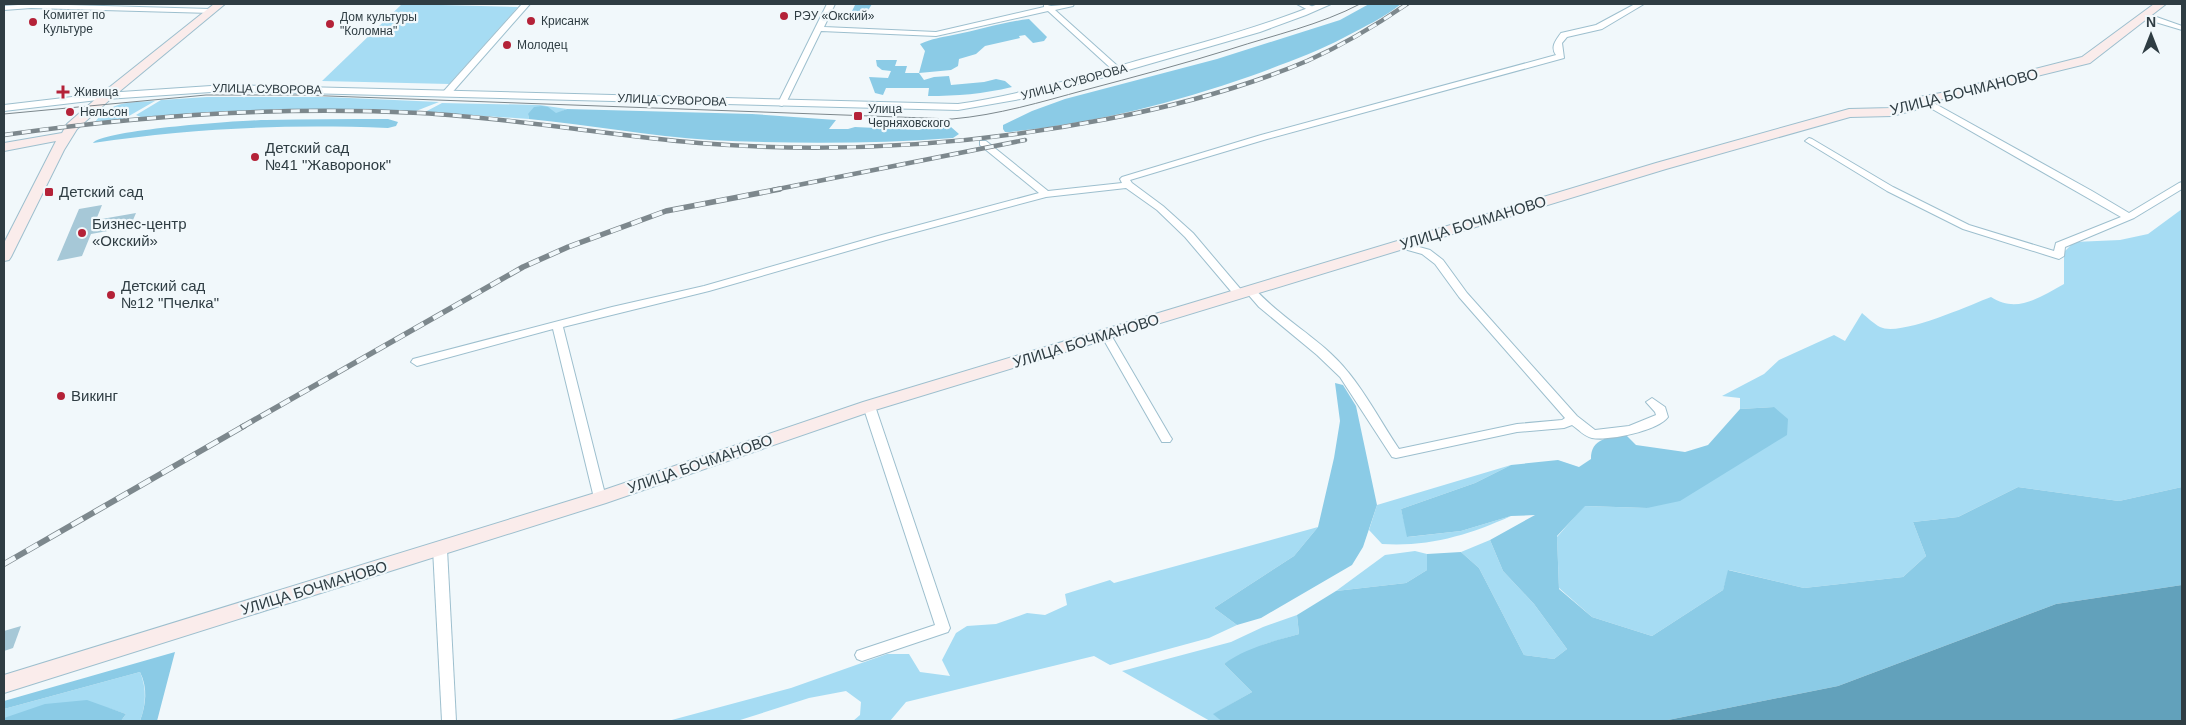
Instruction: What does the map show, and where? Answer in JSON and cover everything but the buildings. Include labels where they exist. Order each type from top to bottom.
[{"type":"main road","name":"УЛИЦА БОЧМАНОВО","points":[[4,684],[600,498],[869,406],[1661,166],[1848,113],[1892,112],[1911,107],[1923,100],[1946,96],[2086,60],[2161,4]]},
{"type":"main road","points":[[4,257],[65,136],[72,127],[106,96],[215,7]]},
{"type":"main road","points":[[4,147],[65,136]]},
{"type":"street","points":[[446,94],[526,4]]},
{"type":"street","points":[[782,103],[831,4]]},
{"type":"street","points":[[818,29],[936,34],[1048,6],[1070,4]]},
{"type":"street","points":[[1301,4],[1313,9]]},
{"type":"street","name":"УЛИЦА СУВОРОВА","points":[[4,108],[106,96],[226,88],[958,107],[997,102],[1118,70],[1252,32],[1326,4]]},
{"type":"street","points":[[1573,419],[1564,424],[1517,428],[1396,454],[1344,374],[1321,352],[1245,292],[1160,208],[1128,185],[1126,179],[1246,143],[1561,56],[1558,52],[1558,42],[1564,35],[1599,27],[1640,4]]},
{"type":"street","points":[[4,8],[31,6],[215,7]]},
{"type":"street","points":[[1048,6],[1118,70]]},
{"type":"street","points":[[2145,16],[2182,28]]},
{"type":"street","points":[[1923,100],[2089,193],[2128,217]]},
{"type":"street","points":[[1809,142],[1890,188],[1966,227],[2059,256],[2060,245],[2128,217],[2182,185]]},
{"type":"street","points":[[982,143],[1046,194]]},
{"type":"street","points":[[417,362],[558,324],[705,289],[882,238],[1046,194],[1128,185]]},
{"type":"street","points":[[1402,245],[1426,252],[1439,262],[1463,295],[1573,419],[1593,434],[1618,433],[1652,423],[1662,417],[1661,410],[1652,402]]},
{"type":"street","points":[[558,324],[600,498]]},
{"type":"street","points":[[1106,334],[1166,439]]},
{"type":"street","points":[[862,655],[943,628],[869,406]]},
{"type":"street","points":[[440,549],[449,721]]},
{"type":"shaded area","points":[[402,4],[518,7],[449,84],[322,81]]},
{"type":"shaded area","points":[[838,4],[872,4],[863,14],[849,17],[855,5]]},
{"type":"shaded area","points":[[1369,4],[1401,4],[1374,22],[1322,48],[1221,86],[1162,104],[1102,118],[1010,132],[1005,132],[1003,129],[1003,125],[1032,111],[1065,99],[1217,59],[1340,20]]},
{"type":"shaded area","points":[[1029,19],[1047,37],[1044,41],[1033,43],[1025,35],[1019,36],[1020,38],[985,46],[976,54],[959,59],[958,66],[951,70],[919,73],[925,51],[920,44],[933,39]]},
{"type":"shaded area","points":[[876,60],[897,60],[895,66],[907,66],[905,73],[919,73],[924,80],[949,76],[951,85],[996,79],[1005,81],[1012,87],[949,96],[928,96],[929,88],[886,88],[883,95],[875,93],[869,77],[888,78],[891,71],[882,70],[877,66]]},
{"type":"shaded area","points":[[207,97],[327,97],[439,102],[416,111],[256,111],[143,118],[136,115],[161,100]]},
{"type":"shaded area","points":[[155,101],[122,120],[95,122],[101,115],[115,106]]},
{"type":"shaded area","points":[[442,103],[540,105],[567,109],[556,114],[528,114],[529,119],[425,112]]},
{"type":"shaded area","points":[[534,107],[548,107],[556,113],[567,109],[752,114],[836,120],[829,129],[855,127],[919,130],[940,124],[951,127],[959,134],[953,138],[862,142],[802,143],[710,140],[529,119],[528,114]]},
{"type":"shaded area","points":[[388,119],[398,122],[396,126],[388,128],[240,128],[93,143],[102,138],[121,134],[204,124],[266,120]]},
{"type":"shaded area","points":[[2182,209],[2182,487],[2119,501],[2018,487],[1958,517],[1913,522],[1926,556],[1903,577],[1804,588],[1729,570],[1723,590],[1652,636],[1592,617],[1559,588],[1557,537],[1584,506],[1647,508],[1774,407],[1740,409],[1740,398],[1722,396],[1764,374],[1779,360],[1834,335],[1845,341],[1862,313],[1878,326],[1890,329],[1903,328],[1935,319],[1991,297],[2010,304],[2028,302],[2064,284],[2064,252],[2074,242],[2120,240],[2148,234]]},
{"type":"shaded area","points":[[1335,383],[1343,385],[1356,406],[1377,505],[1363,547],[1352,565],[1261,618],[1237,625],[1214,608],[1294,556],[1318,527],[1334,458],[1340,421]]},
{"type":"shaded area","points":[[1774,407],[1788,419],[1787,435],[1680,501],[1647,508],[1585,506],[1557,536],[1559,589],[1592,617],[1652,636],[1723,590],[1728,570],[1804,588],[1903,577],[1926,556],[1913,522],[1958,517],[2018,487],[2119,501],[2182,487],[2182,585],[2056,604],[1838,686],[1663,721],[1221,721],[1213,714],[1252,692],[1224,664],[1232,658],[1250,649],[1299,634],[1297,615],[1336,591],[1406,583],[1427,570],[1427,554],[1461,552],[1479,568],[1524,655],[1554,659],[1567,649],[1534,604],[1503,571],[1490,540],[1535,515],[1511,516],[1461,531],[1407,537],[1401,509],[1475,483],[1511,465],[1558,460],[1579,467],[1591,459],[1592,452],[1597,443],[1607,438],[1625,434],[1636,445],[1685,452],[1708,445],[1740,409]]},
{"type":"shaded area","points":[[1511,465],[1475,483],[1401,509],[1408,537],[1461,531],[1511,516],[1464,534],[1416,544],[1382,544],[1369,530],[1377,505]]},
{"type":"shaded area","points":[[1318,527],[1294,556],[1214,608],[1237,625],[1209,638],[1110,665],[1094,656],[906,702],[890,721],[853,721],[860,715],[861,702],[846,691],[809,698],[737,721],[668,721],[791,688],[887,654],[909,654],[920,672],[950,676],[942,660],[956,633],[967,626],[996,624],[1027,613],[1045,615],[1067,605],[1065,594],[1110,580],[1114,583]]},
{"type":"shaded area","points":[[1490,540],[1503,571],[1534,604],[1567,649],[1554,659],[1524,655],[1479,568],[1461,552]]},
{"type":"shaded area","points":[[1415,551],[1427,554],[1427,570],[1406,583],[1336,591],[1385,555]]},
{"type":"shaded area","points":[[2182,585],[2182,721],[1663,721],[1838,686],[2056,604]]},
{"type":"shaded area","points":[[1297,615],[1299,634],[1265,644],[1224,664],[1252,692],[1214,714],[1221,721],[1210,721],[1122,671],[1231,642],[1263,627]]},
{"type":"shaded area","points":[[175,652],[157,721],[140,721],[144,709],[145,696],[143,678],[140,672],[4,709],[4,701]]},
{"type":"shaded area","points":[[140,672],[145,697],[140,721],[121,721],[126,714],[108,708],[4,718],[4,709]]},
{"type":"shaded area","points":[[87,700],[126,714],[121,721],[4,721],[4,718],[45,704]]},
{"type":"tram line","points":[[4,114],[206,95],[301,95],[952,119],[1019,108],[1177,65],[1313,24],[1360,4]]},
{"type":"railway","points":[[4,135],[160,117],[264,112],[368,111],[455,115],[664,140],[750,146],[853,147],[955,141],[1057,128],[1107,119],[1183,102],[1234,88],[1283,71],[1320,55],[1358,35],[1407,4]]},
{"type":"railway","points":[[773,190],[1025,140]]},
{"type":"railway","points":[[242,427],[523,267],[568,247],[666,211],[780,189]]},
{"type":"railway","points":[[4,564],[244,426]]},
{"type":"place","name":"РЭУ «Окский»","points":[[784,16]]},
{"type":"place","name":"Крисанж","points":[[531,21]]},
{"type":"place","name":"Комитет по Культуре","points":[[33,22]]},
{"type":"place","name":"Дом культуры \"Коломна\"","points":[[330,24]]},
{"type":"place","name":"Молодец","points":[[507,45]]},
{"type":"place","name":"Живица","points":[[63,92]]},
{"type":"place","name":"Нельсон","points":[[70,112]]},
{"type":"place","name":"Улица Черняховского","points":[[858,116]]},
{"type":"place","name":"Детский сад №41 \"Жаворонок\"","points":[[255,157]]},
{"type":"place","name":"Детский сад","points":[[49,192]]},
{"type":"place","name":"Бизнес-центр «Окский»","points":[[82,233]]},
{"type":"place","name":"Детский сад №12 \"Пчелка\"","points":[[111,295]]},
{"type":"place","name":"Викинг","points":[[61,396]]}]
